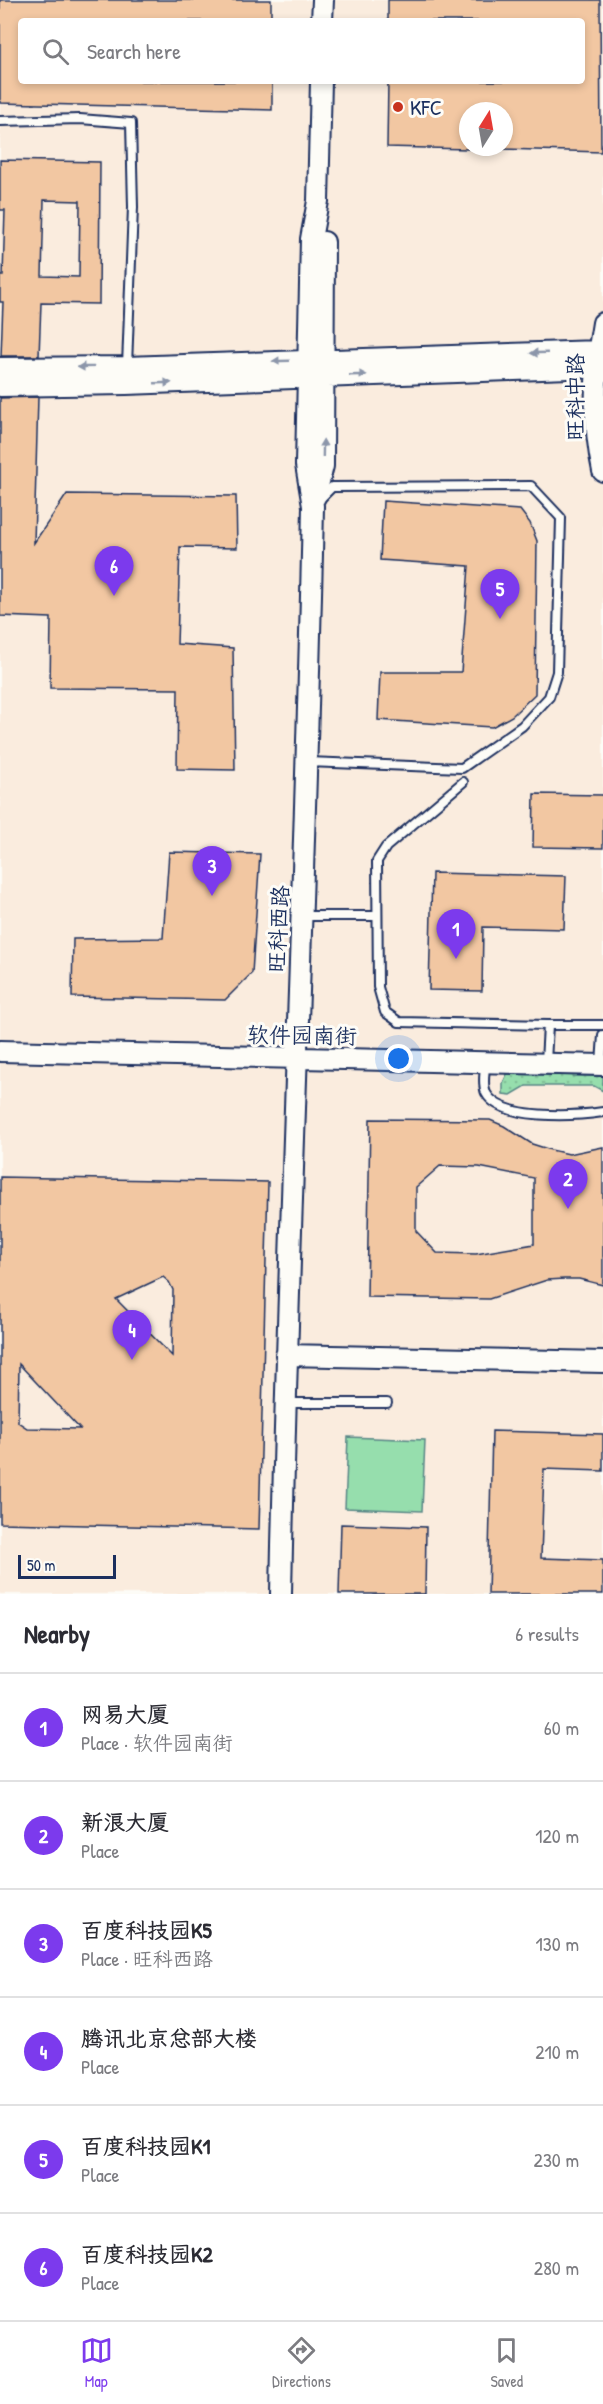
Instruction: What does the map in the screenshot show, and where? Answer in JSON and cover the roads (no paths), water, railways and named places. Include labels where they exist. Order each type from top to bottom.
[{"type":"street","points":[[322,18],[323,0]]},
{"type":"street","name":"旺科西路","points":[[281,1594],[295,1059],[308,762],[313,506],[323,466],[316,368],[324,235],[318,201],[321,84]]},
{"type":"street","name":"旺科中路","points":[[603,323],[597,359],[595,412],[603,471]]},
{"type":"street","points":[[0,368],[316,368],[597,359]]},
{"type":"street","points":[[0,386],[126,384],[316,368]]},
{"type":"street","name":"软件园南街","points":[[0,1052],[602,1065]]},
{"type":"street","points":[[286,1355],[603,1362]]},
{"type":"lane","points":[[0,121],[80,119],[131,123],[133,207],[126,367]]},
{"type":"lane","points":[[308,762],[462,768],[522,726],[549,697],[557,672],[561,518],[531,486],[332,487],[313,506]]},
{"type":"lane","points":[[463,782],[386,847],[377,861],[378,987],[385,1012],[399,1022],[603,1025]]},
{"type":"lane","points":[[303,916],[320,918],[378,916]]},
{"type":"lane","points":[[546,1064],[548,1025]]},
{"type":"lane","points":[[602,1065],[603,1035]]},
{"type":"lane","points":[[485,1063],[485,1090],[494,1104],[521,1112],[546,1115],[603,1112]]},
{"type":"lane","points":[[285,1402],[387,1403]]},
{"type":"place","name":"KFC","points":[[398,107]]},
{"type":"place","name":"百度科技园K2","points":[[114,596]]},
{"type":"place","name":"百度科技园K1","points":[[500,619]]},
{"type":"place","name":"百度科技园K5","points":[[212,896]]},
{"type":"place","name":"网易大厦","points":[[456,959]]},
{"type":"place","name":"新浪大厦","points":[[568,1209]]},
{"type":"place","name":"腾讯北京总部大楼","points":[[132,1360]]}]
